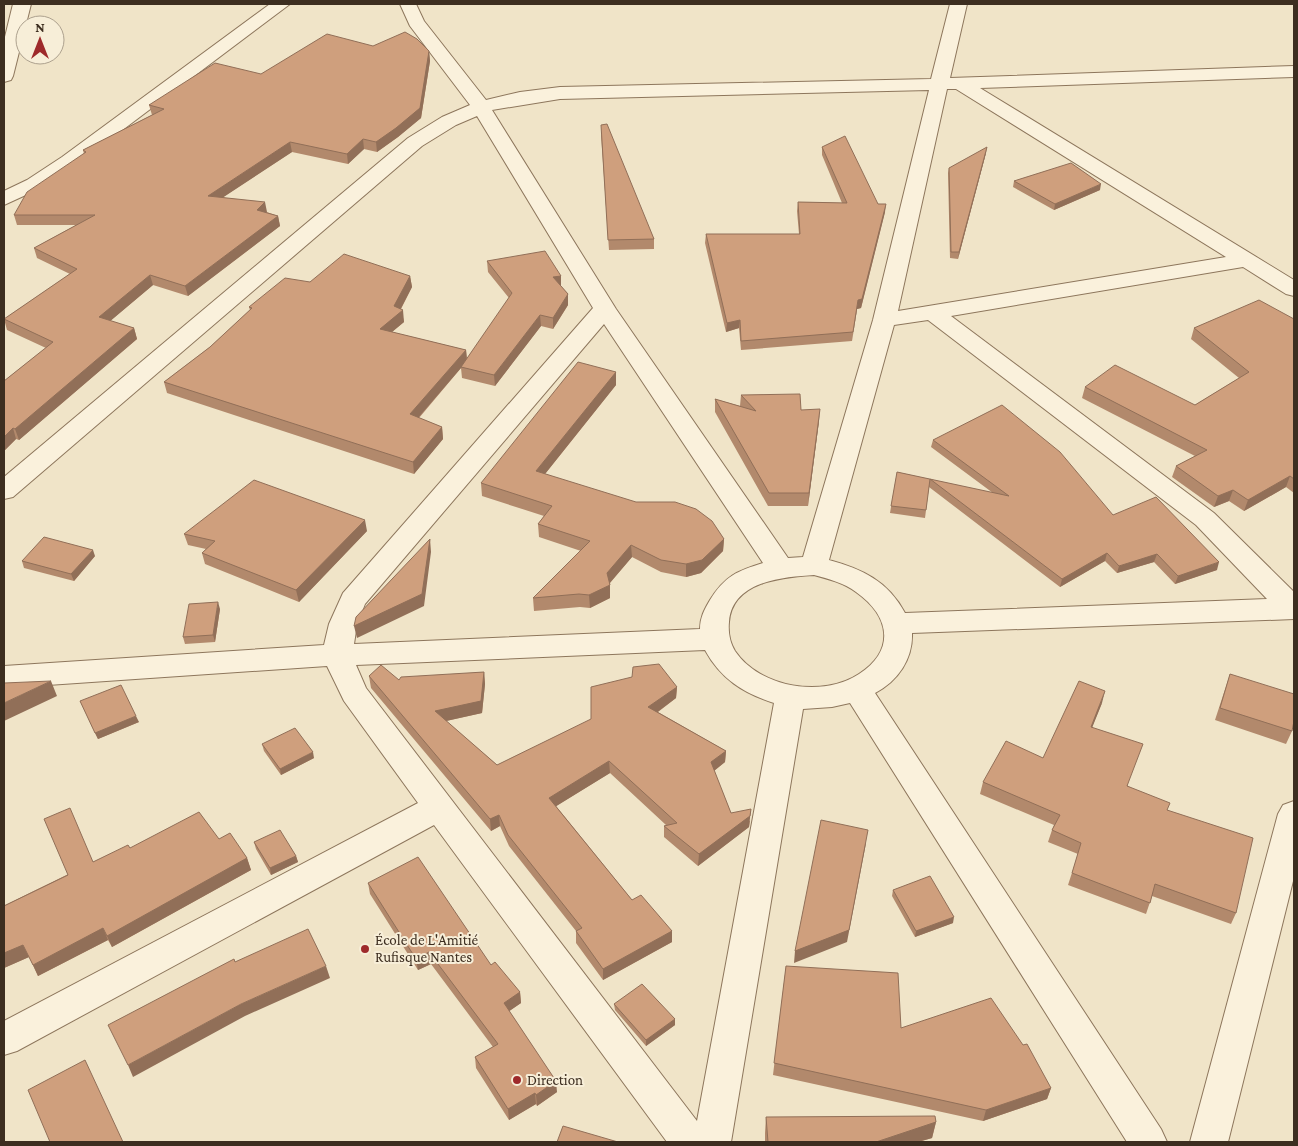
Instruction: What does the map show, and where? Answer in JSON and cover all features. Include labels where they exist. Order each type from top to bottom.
[{"type":"street","points":[[4,76],[10,33],[22,4]]},
{"type":"street","points":[[4,199],[34,184],[69,162],[281,4]]},
{"type":"street","points":[[408,4],[416,22],[481,107],[605,309],[780,567]]},
{"type":"street","points":[[814,566],[949,83],[958,4]]},
{"type":"street","points":[[4,491],[415,142],[434,128],[458,115],[481,107],[522,97],[560,93],[949,83],[1294,70]]},
{"type":"street","points":[[949,83],[1294,289]]},
{"type":"street","points":[[884,320],[1245,260]]},
{"type":"street","points":[[605,309],[353,600],[343,624],[337,655],[354,693],[690,1142]]},
{"type":"street","points":[[932,312],[1205,519],[1294,608]]},
{"type":"street","points":[[814,566],[854,578],[879,594],[898,623],[900,642],[897,653],[882,674],[857,690],[835,696],[813,698],[790,696],[754,684],[738,673],[722,654],[715,639],[715,618],[728,593],[740,583],[780,567],[814,566]]},
{"type":"street","points":[[898,623],[1294,608]]},
{"type":"street","points":[[4,677],[337,655],[715,639]]},
{"type":"street","points":[[857,690],[1148,1142]]},
{"type":"street","points":[[712,1142],[790,696]]},
{"type":"street","points":[[4,1039],[439,807]]},
{"type":"street","points":[[1209,1142],[1294,814]]},
{"type":"building","points":[[405,32],[417,39],[429,51],[420,108],[376,142],[363,139],[347,154],[290,142],[208,196],[265,202],[257,210],[278,216],[185,286],[150,275],[99,317],[134,328],[4,437],[4,381],[53,342],[4,319],[77,269],[34,248],[95,215],[14,215],[27,192],[86,152],[83,150],[164,109],[149,105],[215,63],[261,74],[327,34],[373,46]]},
{"type":"building","points":[[607,124],[654,239],[608,240],[601,125]]},
{"type":"building","points":[[845,136],[878,204],[886,204],[862,299],[858,300],[853,332],[741,341],[740,320],[727,323],[706,234],[800,234],[798,202],[847,203],[822,147]]},
{"type":"building","points":[[987,147],[959,252],[951,252],[949,168]]},
{"type":"building","points":[[1071,163],[1101,184],[1055,204],[1014,181]]},
{"type":"building","points":[[545,251],[561,276],[553,277],[568,294],[553,318],[540,315],[494,375],[461,367],[512,293],[487,261]]},
{"type":"building","points":[[344,254],[410,276],[394,306],[403,310],[380,329],[466,350],[410,414],[442,427],[413,462],[164,382],[210,347],[252,308],[249,307],[285,278],[310,282]]},
{"type":"building","points":[[1259,300],[1294,319],[1294,479],[1290,476],[1248,500],[1233,490],[1218,496],[1176,466],[1207,450],[1085,387],[1115,365],[1195,405],[1249,372],[1194,328]]},
{"type":"building","points":[[578,362],[616,372],[536,471],[636,502],[675,502],[696,509],[712,521],[724,539],[702,560],[686,564],[661,560],[631,545],[607,573],[610,585],[589,595],[579,594],[533,598],[590,541],[538,524],[552,506],[481,483]]},
{"type":"building","points":[[800,394],[801,410],[820,409],[809,493],[769,493],[715,399],[756,411],[741,395]]},
{"type":"building","points":[[1002,405],[1060,452],[1113,515],[1156,497],[1219,562],[1178,576],[1157,554],[1119,566],[1107,553],[1062,579],[930,479],[1009,496],[933,440]]},
{"type":"building","points":[[897,472],[930,479],[926,510],[891,506]]},
{"type":"building","points":[[254,480],[365,520],[296,590],[202,553],[215,541],[184,534]]},
{"type":"building","points":[[44,537],[93,550],[71,574],[22,561]]},
{"type":"building","points":[[430,539],[422,594],[354,626],[356,617]]},
{"type":"building","points":[[218,602],[213,635],[183,637],[189,604]]},
{"type":"building","points":[[659,664],[677,687],[648,707],[726,751],[711,762],[731,813],[751,809],[750,816],[699,854],[664,826],[677,823],[609,761],[549,798],[632,900],[641,895],[672,931],[603,969],[576,931],[582,928],[508,835],[499,815],[490,819],[369,676],[381,665],[399,680],[401,677],[484,672],[481,701],[435,711],[497,765],[591,719],[591,687],[632,677],[633,667]]},
{"type":"building","points":[[1230,674],[1294,694],[1292,731],[1220,708]]},
{"type":"building","points":[[51,681],[4,703],[4,683]]},
{"type":"building","points":[[1079,681],[1105,691],[1091,727],[1143,744],[1127,786],[1170,803],[1167,810],[1253,838],[1236,913],[1155,884],[1150,903],[1072,873],[1081,843],[1052,830],[1060,815],[983,782],[1006,741],[1043,758]]},
{"type":"building","points":[[121,685],[136,716],[95,733],[80,701]]},
{"type":"building","points":[[295,728],[313,752],[280,769],[262,744]]},
{"type":"building","points":[[70,808],[93,862],[128,845],[130,848],[199,812],[219,839],[230,833],[247,858],[107,936],[103,928],[33,965],[23,945],[4,953],[4,906],[68,875],[44,819]]},
{"type":"building","points":[[821,820],[868,830],[849,930],[795,951]]},
{"type":"building","points":[[280,830],[296,856],[270,868],[254,842]]},
{"type":"building","points":[[418,857],[491,965],[495,962],[520,992],[504,1003],[556,1081],[536,1095],[535,1093],[508,1109],[475,1057],[498,1044],[429,952],[416,959],[368,883]]},
{"type":"building","points":[[930,876],[954,917],[916,931],[893,890]]},
{"type":"building","points":[[308,929],[326,966],[241,1004],[128,1065],[108,1025],[234,959],[235,962]]},
{"type":"building","points":[[786,966],[898,973],[901,1028],[991,998],[1023,1045],[1027,1044],[1051,1088],[986,1110],[774,1063]]},
{"type":"building","points":[[642,984],[675,1019],[646,1040],[614,1004]]},
{"type":"building","points":[[85,1060],[123,1142],[50,1142],[28,1090]]},
{"type":"building","points":[[935,1116],[936,1122],[876,1142],[768,1142],[766,1117]]},
{"type":"building","points":[[563,1126],[618,1142],[557,1142]]},
{"type":"place","name":"École de L'Amitié Rufisque Nantes","points":[[365,949]]},
{"type":"place","name":"Direction","points":[[517,1080]]}]
